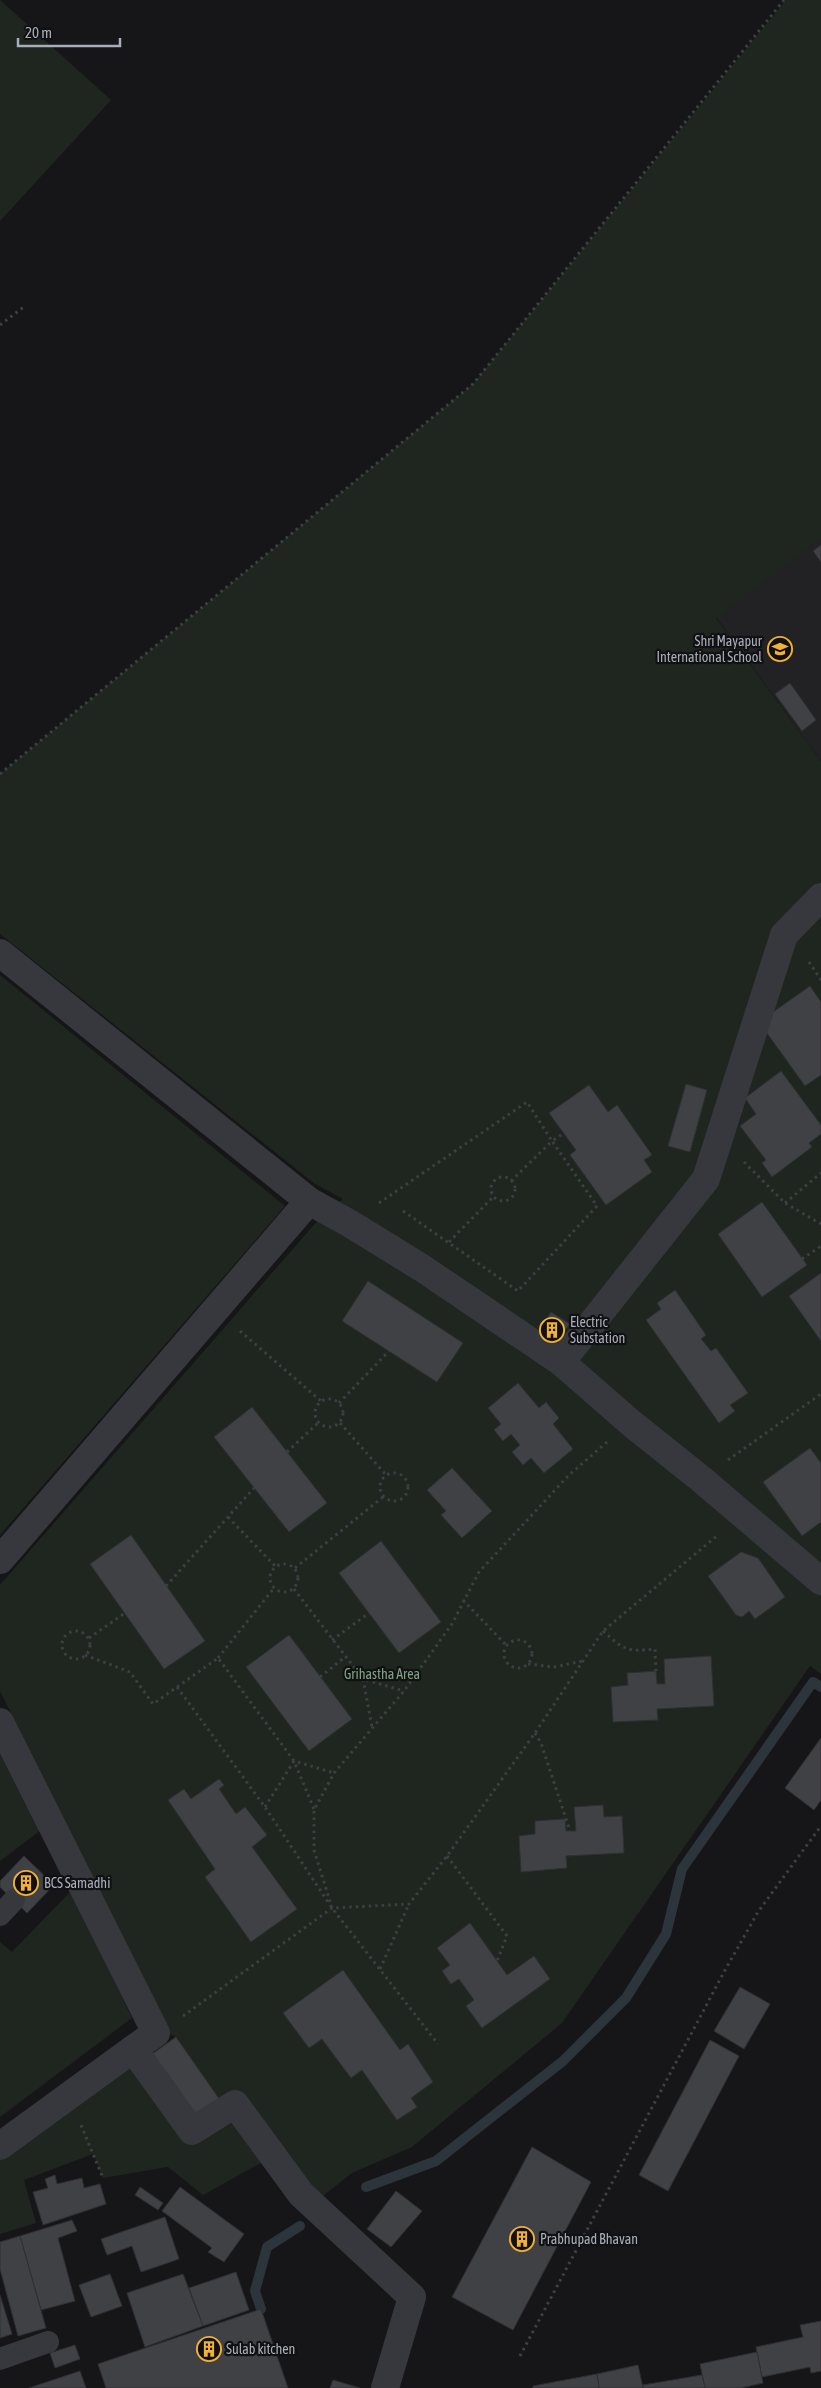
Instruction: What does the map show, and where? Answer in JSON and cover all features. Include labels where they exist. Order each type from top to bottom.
[{"type":"street","points":[[561,1362],[706,1179],[718,1136],[784,934],[821,897]]},
{"type":"street","points":[[0,953],[309,1201],[422,1268],[561,1362],[631,1423],[701,1479],[741,1515],[821,1581]]},
{"type":"street","points":[[0,1560],[309,1201]]},
{"type":"street","points":[[0,1722],[156,2033],[0,2146]]},
{"type":"street","points":[[134,2049],[192,2131],[235,2104],[301,2194],[412,2297],[385,2388]]},
{"type":"street","points":[[0,2359],[48,2342]]},
{"type":"path","points":[[0,774],[473,384],[784,0]]},
{"type":"path","points":[[0,325],[25,306]]},
{"type":"path","points":[[349,1223],[527,1102],[597,1206],[518,1291],[403,1211]]},
{"type":"path","points":[[511,1181],[552,1141],[564,1133]]},
{"type":"path","points":[[718,1136],[785,1203],[821,1224]]},
{"type":"path","points":[[785,1203],[821,1173]]},
{"type":"path","points":[[504,1177],[511,1181],[514,1191],[511,1197],[501,1200],[494,1196],[492,1185],[496,1179],[504,1177]]},
{"type":"path","points":[[448,1242],[494,1196]]},
{"type":"path","points":[[802,1259],[821,1246]]},
{"type":"path","points":[[240,1330],[321,1401]]},
{"type":"path","points":[[340,1403],[389,1351]]},
{"type":"path","points":[[701,1479],[821,1394]]},
{"type":"path","points":[[328,1398],[340,1403],[344,1415],[340,1423],[332,1427],[319,1422],[315,1414],[321,1401],[328,1398]]},
{"type":"path","points":[[287,1452],[319,1422]]},
{"type":"path","points":[[340,1423],[386,1475]]},
{"type":"path","points":[[314,1810],[334,1773],[404,1691],[452,1624],[478,1572],[569,1475],[631,1423]]},
{"type":"path","points":[[400,1474],[406,1480],[408,1489],[401,1500],[392,1501],[384,1497],[379,1488],[382,1479],[386,1475],[400,1474]]},
{"type":"path","points":[[166,1586],[254,1488]]},
{"type":"path","points":[[294,1568],[384,1497]]},
{"type":"path","points":[[380,1969],[409,1904],[447,1856],[535,1733],[603,1632],[741,1515]]},
{"type":"path","points":[[228,1517],[276,1566]]},
{"type":"path","points":[[287,1564],[294,1568],[298,1580],[294,1588],[282,1593],[274,1588],[270,1582],[270,1574],[276,1566],[287,1564]]},
{"type":"path","points":[[85,1655],[130,1672],[153,1704],[218,1658],[274,1588]]},
{"type":"path","points":[[294,1588],[363,1679],[372,1727]]},
{"type":"path","points":[[463,1600],[506,1646]]},
{"type":"path","points":[[89,1638],[125,1613]]},
{"type":"path","points":[[332,1640],[369,1613]]},
{"type":"path","points":[[75,1630],[82,1632],[89,1638],[90,1647],[85,1655],[78,1659],[69,1657],[63,1650],[62,1641],[68,1633],[75,1630]]},
{"type":"path","points":[[603,1632],[622,1648],[635,1651],[654,1649],[656,1671]]},
{"type":"path","points":[[528,1664],[532,1652],[528,1644],[517,1640],[506,1646],[504,1650],[505,1660],[511,1667],[520,1668],[528,1664],[554,1667],[584,1660]]},
{"type":"path","points":[[320,1677],[345,1657]]},
{"type":"path","points":[[218,1658],[294,1761],[314,1810],[314,1850],[332,1908]]},
{"type":"path","points":[[363,1679],[404,1691]]},
{"type":"path","points":[[177,1687],[265,1807],[332,1908],[438,2044]]},
{"type":"path","points":[[535,1733],[542,1743],[570,1832]]},
{"type":"path","points":[[294,1761],[334,1773]]},
{"type":"path","points":[[265,1807],[294,1761]]},
{"type":"path","points":[[520,2356],[724,1972],[758,1912],[821,1826]]},
{"type":"path","points":[[447,1856],[507,1936],[497,1961]]},
{"type":"path","points":[[156,2033],[332,1908],[409,1904]]},
{"type":"path","points":[[69,2095],[102,2178]]},
{"type":"shaded area","name":"Shri Mayapur International School","points":[[821,537],[821,761],[716,617]]},
{"type":"green space","points":[[0,0],[111,100],[0,221]]},
{"type":"green space","name":"Grihastha Area","points":[[786,0],[821,0],[821,538],[716,618],[821,761],[821,1674],[810,1666],[562,2023],[412,2147],[352,2173],[319,2199],[222,2103],[176,2037],[171,2035],[166,2028],[0,1691],[0,1585],[319,1219],[343,1199],[315,1184],[0,934],[0,774],[473,384]]},
{"type":"green space","points":[[0,975],[285,1206],[0,1535]]},
{"type":"green space","points":[[0,1747],[41,1830],[0,1861]]},
{"type":"green space","points":[[71,1891],[132,2018],[0,2117],[0,1942],[12,1952]]},
{"type":"green space","points":[[132,2064],[233,2116],[266,2160],[203,2195],[168,2167],[103,2178],[93,2154],[24,2180],[36,2223],[0,2234],[0,2159]]},
{"type":"building","points":[[821,545],[821,562],[813,551]]},
{"type":"building","points":[[790,683],[816,720],[802,731],[775,694]]},
{"type":"building","points":[[810,986],[821,1002],[821,1075],[805,1086],[759,1022]]},
{"type":"building","points":[[781,1071],[821,1125],[821,1134],[809,1143],[812,1147],[772,1177],[762,1163],[766,1160],[740,1126],[756,1114],[745,1098]]},
{"type":"building","points":[[686,1084],[707,1090],[690,1152],[668,1146]]},
{"type":"building","points":[[589,1085],[608,1112],[617,1105],[652,1155],[644,1160],[652,1172],[606,1205],[570,1155],[576,1150],[549,1113]]},
{"type":"building","points":[[762,1202],[807,1265],[762,1297],[718,1234]]},
{"type":"building","points":[[821,1273],[821,1341],[789,1296]]},
{"type":"building","points":[[368,1281],[463,1343],[437,1382],[342,1321]]},
{"type":"building","points":[[675,1290],[706,1335],[701,1339],[711,1351],[716,1348],[748,1393],[730,1405],[735,1411],[719,1423],[646,1320],[661,1309],[657,1303]]},
{"type":"building","name":"Electric Substation","points":[[551,1312],[570,1324],[552,1347],[536,1336]]},
{"type":"building","points":[[518,1383],[539,1408],[546,1402],[559,1418],[553,1424],[573,1449],[544,1473],[531,1458],[523,1465],[512,1452],[520,1445],[511,1434],[503,1441],[494,1430],[501,1424],[488,1408]]},
{"type":"building","points":[[252,1407],[327,1503],[289,1532],[214,1437]]},
{"type":"building","points":[[810,1448],[821,1463],[821,1522],[802,1536],[763,1482]]},
{"type":"building","points":[[452,1468],[492,1511],[462,1538],[441,1515],[446,1511],[427,1490]]},
{"type":"building","points":[[131,1535],[205,1641],[164,1669],[90,1564]]},
{"type":"building","points":[[381,1541],[441,1622],[399,1653],[339,1573]]},
{"type":"building","points":[[741,1552],[758,1558],[785,1597],[755,1619],[749,1611],[742,1617],[736,1615],[708,1576]]},
{"type":"building","points":[[289,1635],[352,1719],[309,1751],[246,1667]]},
{"type":"building","points":[[711,1656],[714,1706],[657,1709],[658,1720],[613,1722],[611,1687],[628,1685],[627,1673],[656,1671],[657,1684],[665,1684],[664,1659]]},
{"type":"building","points":[[821,1738],[821,1800],[814,1810],[785,1788]]},
{"type":"building","points":[[219,1779],[224,1785],[219,1789],[236,1814],[245,1807],[267,1835],[252,1847],[297,1909],[251,1942],[205,1877],[215,1869],[168,1800],[184,1789],[191,1799]]},
{"type":"building","points":[[603,1805],[604,1817],[622,1816],[624,1853],[566,1856],[567,1868],[521,1872],[519,1836],[535,1834],[535,1821],[565,1819],[566,1831],[576,1831],[574,1807]]},
{"type":"building","name":"BCS Samadhi","points":[[24,1856],[54,1885],[27,1913],[0,1887],[0,1881]]},
{"type":"building","points":[[470,1923],[507,1975],[534,1956],[550,1979],[482,2028],[466,2006],[474,2000],[459,1979],[451,1984],[442,1971],[450,1965],[437,1948]]},
{"type":"building","points":[[343,1970],[400,2050],[408,2044],[433,2082],[411,2098],[417,2107],[397,2120],[362,2070],[351,2078],[322,2039],[309,2048],[283,2013]]},
{"type":"building","points":[[740,1987],[770,2004],[744,2049],[714,2031]]},
{"type":"building","points":[[176,2037],[222,2103],[199,2120],[152,2054]]},
{"type":"building","points":[[710,2040],[739,2056],[668,2191],[639,2175]]},
{"type":"building","name":"Prabhupad Bhavan","points":[[532,2147],[591,2182],[513,2330],[452,2297]]},
{"type":"building","points":[[55,2175],[57,2184],[82,2178],[84,2188],[100,2184],[106,2204],[43,2225],[33,2192],[48,2188],[45,2179]]},
{"type":"building","points":[[140,2187],[163,2203],[158,2210],[135,2195]]},
{"type":"building","points":[[180,2187],[244,2234],[224,2262],[208,2252],[212,2248],[162,2211]]},
{"type":"building","points":[[396,2191],[422,2211],[391,2247],[367,2229]]},
{"type":"building","points":[[165,2217],[179,2259],[141,2272],[132,2246],[107,2255],[101,2239]]},
{"type":"building","points":[[72,2220],[77,2231],[58,2238],[75,2301],[41,2310],[20,2236]]},
{"type":"building","points":[[20,2236],[46,2328],[18,2336],[0,2269],[0,2242]]},
{"type":"building","points":[[236,2272],[249,2310],[203,2326],[189,2288]]},
{"type":"building","points":[[110,2274],[122,2306],[91,2317],[79,2285]]},
{"type":"building","points":[[183,2274],[203,2326],[145,2347],[127,2293]]},
{"type":"building","points":[[0,2295],[12,2334],[0,2338]]},
{"type":"building","name":"Sulab kitchen","points":[[261,2309],[288,2388],[106,2388],[98,2364]]},
{"type":"building","points":[[821,2321],[821,2371],[811,2373],[810,2367],[762,2377],[756,2347],[803,2337],[800,2325]]},
{"type":"building","points":[[75,2345],[80,2359],[55,2368],[50,2353]]},
{"type":"building","points":[[757,2352],[763,2383],[741,2388],[705,2388],[700,2364]]},
{"type":"building","points":[[638,2365],[643,2388],[599,2388],[597,2374]]},
{"type":"building","points":[[80,2371],[86,2388],[29,2388]]},
{"type":"building","points":[[597,2374],[599,2388],[533,2388],[533,2386]]},
{"type":"building","points":[[702,2375],[705,2388],[643,2388],[643,2385]]},
{"type":"building","points":[[333,2380],[360,2388],[330,2388]]},
{"type":"waterway","points":[[366,2187],[436,2161],[563,2061],[626,1998],[666,1934],[682,1869],[813,1682],[821,1687]]},
{"type":"waterway","points":[[261,2309],[255,2291],[267,2247],[300,2226]]},
{"type":"place","name":"Shri Mayapur International School","points":[[780,649]]},
{"type":"place","name":"Electric Substation","points":[[552,1330]]},
{"type":"place","name":"BCS Samadhi","points":[[26,1883]]},
{"type":"place","name":"Prabhupad Bhavan","points":[[522,2239]]},
{"type":"place","name":"Sulab kitchen","points":[[209,2349]]}]
